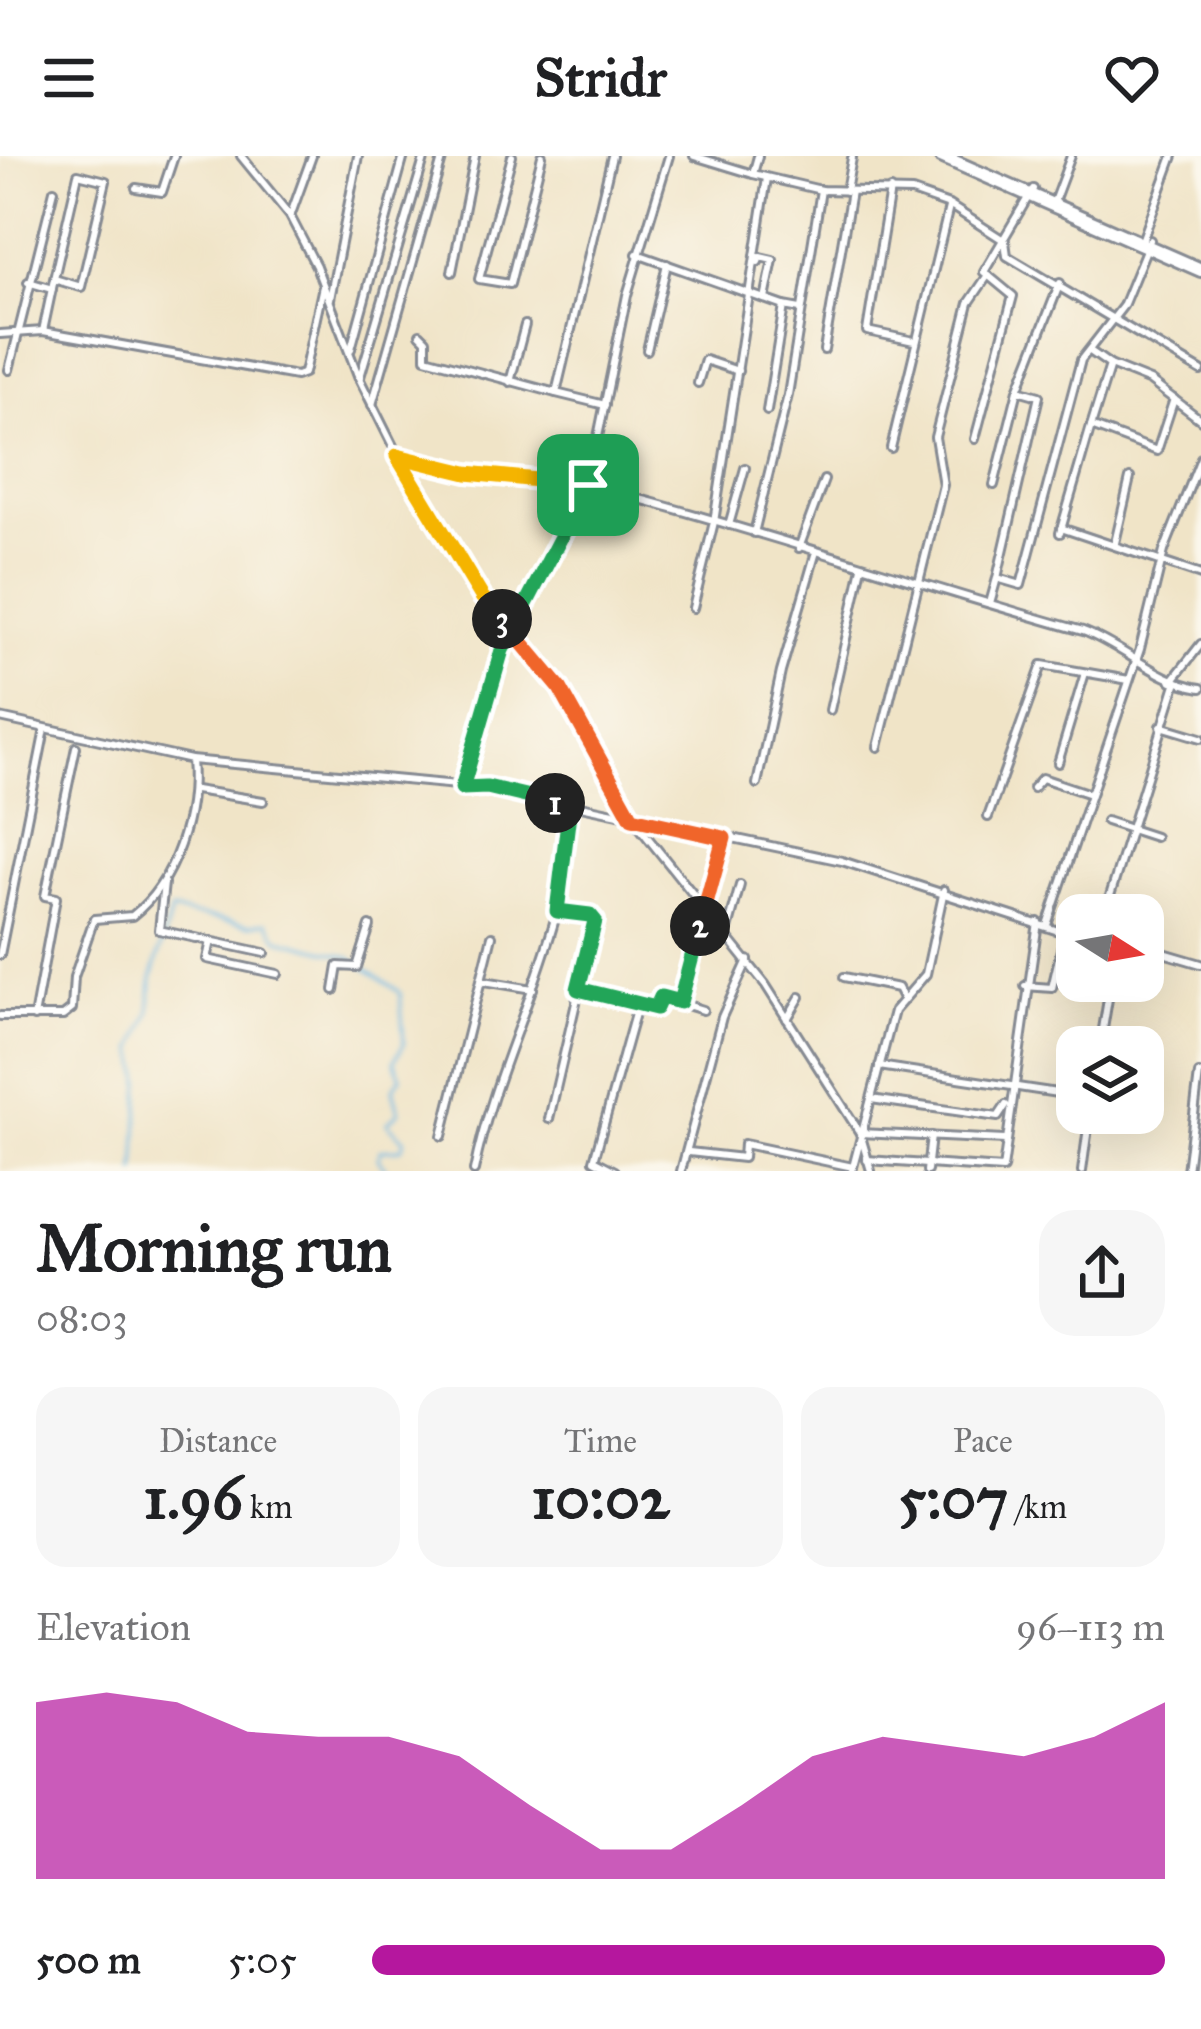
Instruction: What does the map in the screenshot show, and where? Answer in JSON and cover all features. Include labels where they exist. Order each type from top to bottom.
[{"type":"main road","points":[[941,156],[968,160],[1201,266]]},
{"type":"main road","points":[[1032,192],[1145,242]]},
{"type":"street","points":[[136,188],[162,192],[174,156]]},
{"type":"street","points":[[241,156],[290,216],[397,456],[482,597],[560,688],[632,818],[748,960],[860,1132],[871,1171]]},
{"type":"street","points":[[290,216],[312,156]]},
{"type":"street","points":[[330,299],[358,156]]},
{"type":"street","points":[[350,352],[404,156]]},
{"type":"street","points":[[359,378],[425,156]]},
{"type":"street","points":[[372,405],[443,156]]},
{"type":"street","points":[[452,272],[475,156]]},
{"type":"street","points":[[512,156],[478,279],[510,284],[542,156]]},
{"type":"street","points":[[556,393],[612,156]]},
{"type":"street","points":[[462,788],[512,631],[588,485],[638,254],[669,156]]},
{"type":"street","points":[[694,156],[821,190],[890,190],[949,205],[1005,241],[1007,256],[1201,371]]},
{"type":"street","points":[[753,174],[758,156]]},
{"type":"street","points":[[1055,199],[1071,156]]},
{"type":"street","points":[[997,578],[1021,585],[1081,361],[1113,321],[1173,156]]},
{"type":"street","points":[[824,350],[852,158]]},
{"type":"street","points":[[43,331],[54,279],[78,174],[106,181],[81,286],[54,279]]},
{"type":"street","points":[[693,608],[714,522],[767,178]]},
{"type":"street","points":[[9,370],[53,190]]},
{"type":"street","points":[[754,533],[777,452],[821,190]]},
{"type":"street","points":[[890,190],[867,332],[914,340]]},
{"type":"street","points":[[975,439],[1013,296],[984,272],[1032,192]]},
{"type":"street","points":[[891,448],[949,205]]},
{"type":"street","points":[[638,254],[801,309]]},
{"type":"street","points":[[758,262],[760,257],[773,260],[765,299]]},
{"type":"street","points":[[647,350],[667,264]]},
{"type":"street","points":[[878,748],[943,484],[935,437],[969,303],[988,275]]},
{"type":"street","points":[[28,282],[52,289]]},
{"type":"street","points":[[0,334],[16,337],[43,331],[296,376],[304,373],[324,284]]},
{"type":"street","points":[[994,485],[1018,390],[1060,284]]},
{"type":"street","points":[[767,411],[784,306]]},
{"type":"street","points":[[510,382],[525,325]]},
{"type":"street","points":[[420,334],[426,340],[426,358],[605,404]]},
{"type":"street","points":[[1090,351],[1150,381],[1201,420]]},
{"type":"street","points":[[698,383],[705,360],[738,371]]},
{"type":"street","points":[[1110,365],[1060,531],[1115,543],[1201,575]]},
{"type":"street","points":[[990,603],[1041,400],[1018,390]]},
{"type":"street","points":[[1091,426],[1156,451],[1174,399]]},
{"type":"street","points":[[397,456],[467,473],[588,485],[729,525],[1083,631],[1137,656],[1174,683],[1201,688]]},
{"type":"street","points":[[867,1160],[1003,1169],[1025,986],[1042,923],[1129,680],[1162,562],[1201,458]]},
{"type":"street","points":[[729,525],[746,468]]},
{"type":"street","points":[[1115,543],[1130,478]]},
{"type":"street","points":[[799,548],[824,481]]},
{"type":"street","points":[[757,784],[781,672],[815,554]]},
{"type":"street","points":[[830,710],[862,567]]},
{"type":"street","points":[[1109,894],[1174,683],[1201,644]]},
{"type":"street","points":[[988,817],[1042,664],[1129,680]]},
{"type":"street","points":[[1058,763],[1085,673]]},
{"type":"street","points":[[0,718],[191,760],[487,787],[842,861],[1056,928]]},
{"type":"street","points":[[1161,726],[1201,737]]},
{"type":"street","points":[[0,955],[45,729]]},
{"type":"street","points":[[34,1016],[56,898],[45,896],[76,747]]},
{"type":"street","points":[[191,760],[194,790],[164,878],[159,930],[265,952]]},
{"type":"street","points":[[1033,788],[1042,778],[1090,794]]},
{"type":"street","points":[[194,790],[263,800]]},
{"type":"street","points":[[474,1171],[494,1084],[533,989],[557,911],[570,805]]},
{"type":"street","points":[[1106,820],[1155,837]]},
{"type":"street","points":[[680,1002],[724,838]]},
{"type":"street","points":[[0,1016],[63,1016],[72,1009],[74,977],[94,919],[132,916],[164,878]]},
{"type":"street","points":[[726,934],[740,885]]},
{"type":"street","points":[[689,1152],[743,1158],[744,1144],[852,1169],[894,1011],[926,974],[944,890]]},
{"type":"street","points":[[549,1119],[595,921],[590,915],[557,911]]},
{"type":"street","points":[[334,990],[338,966],[356,967],[370,926]]},
{"type":"street","points":[[442,1136],[492,936]]},
{"type":"street","points":[[211,941],[207,959],[278,974]]},
{"type":"street","points":[[1164,953],[1201,964]]},
{"type":"street","points":[[681,1171],[722,1017],[748,960]]},
{"type":"street","points":[[1025,986],[1052,988],[1056,971]]},
{"type":"street","points":[[844,977],[898,988],[904,998]]},
{"type":"street","points":[[484,981],[533,989]]},
{"type":"street","points":[[578,989],[656,1008],[661,997],[703,1010]]},
{"type":"street","points":[[786,1020],[800,997]]},
{"type":"street","points":[[615,1171],[594,1160],[638,1003]]},
{"type":"street","points":[[879,1066],[1056,1093]]},
{"type":"street","points":[[1187,1171],[1199,1074]]},
{"type":"street","points":[[869,1099],[998,1117],[1008,1102]]},
{"type":"street","points":[[860,1132],[1005,1140]]},
{"type":"street","points":[[1082,1171],[1087,1134]]},
{"type":"street","points":[[928,1167],[931,1136]]},
{"type":"waterway","points":[[136,1171],[141,1080],[135,1048],[150,1013],[152,978],[171,911],[251,925],[267,922],[279,939],[349,957],[400,992],[404,1044],[394,1061],[401,1077],[393,1089],[399,1112],[387,1123],[405,1140],[401,1149],[381,1150],[378,1158],[387,1171]]},
{"type":"route","points":[[588,485],[467,473],[397,456],[482,597],[498,614],[512,631],[533,655],[560,688],[608,766],[632,818],[724,838],[680,1002],[661,997],[656,1008],[578,989],[595,921],[590,915],[557,911],[570,805],[487,787],[462,788],[502,650],[512,631],[523,609],[542,577],[588,485]]}]
